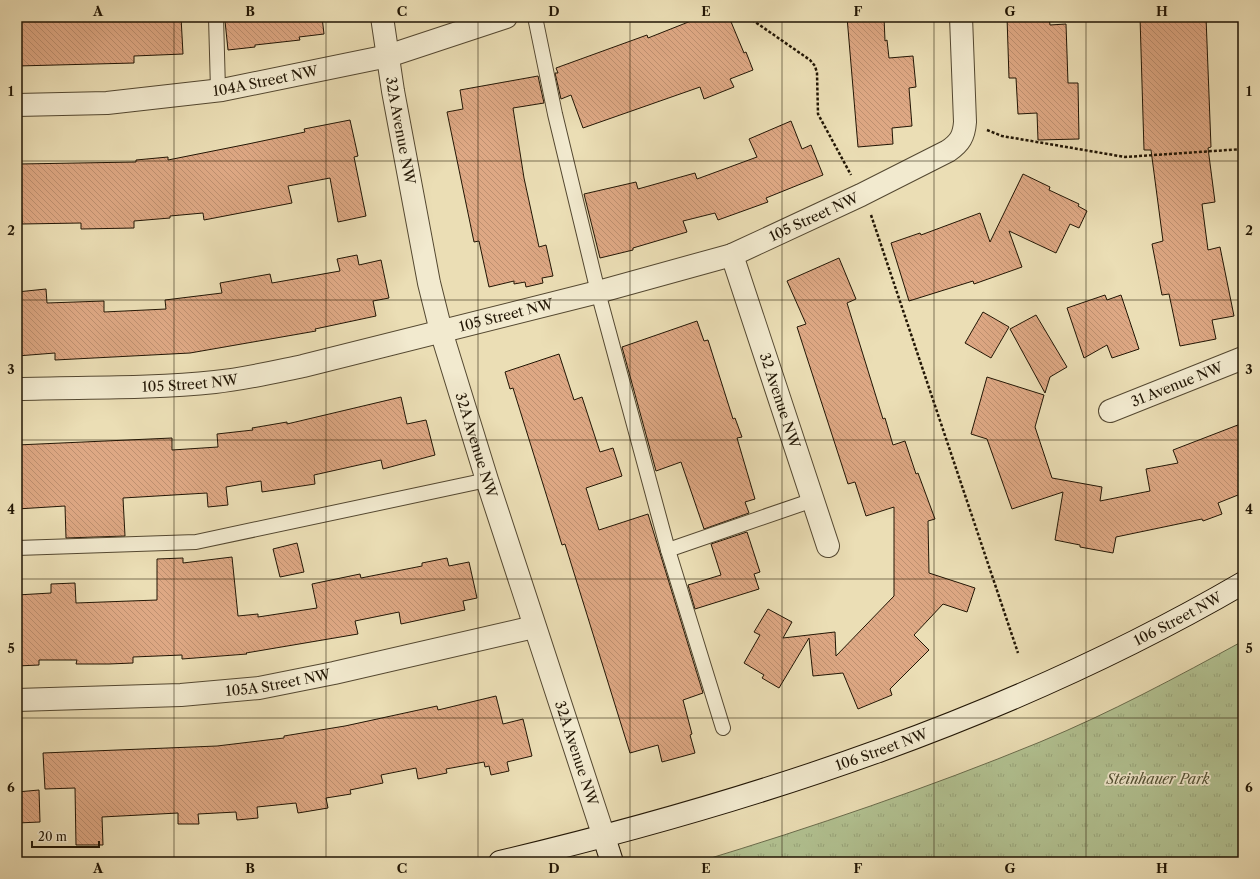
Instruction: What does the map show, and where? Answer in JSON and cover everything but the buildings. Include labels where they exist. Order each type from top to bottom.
[{"type":"street","name":"32A Avenue NW","points":[[382,17],[429,283],[441,331],[534,627],[612,862]]},
{"type":"street","name":"104A Street NW","points":[[17,105],[107,103],[218,90],[388,56],[506,17]]},
{"type":"street","points":[[961,17],[965,128]]},
{"type":"street","name":"105 Street NW","points":[[17,389],[216,382],[303,366],[598,292],[732,255],[861,195],[948,151],[956,145],[965,128]]},
{"type":"street","name":"32 Avenue NW","points":[[732,255],[828,546]]},
{"type":"street","name":"31 Avenue NW","points":[[1110,411],[1243,358]]},
{"type":"street","name":"106 Street NW","points":[[500,862],[604,837],[807,776],[889,748],[1084,667],[1133,643],[1243,583]]},
{"type":"street","name":"105A Street NW","points":[[17,700],[181,695],[259,688],[334,673],[534,627]]},
{"type":"lane","points":[[216,17],[218,90]]},
{"type":"lane","points":[[535,17],[555,114],[598,292],[668,550],[723,728]]},
{"type":"lane","points":[[17,548],[196,542],[487,480]]},
{"type":"lane","points":[[668,550],[813,500]]},
{"type":"path","points":[[748,17],[810,60],[815,66],[817,73],[818,114],[853,179]]},
{"type":"path","points":[[965,128],[1002,136],[1125,157],[1243,149]]},
{"type":"path","points":[[870,211],[1018,653]]},
{"type":"green space","name":"Steinhauer Park","points":[[1243,641],[1243,862],[698,862],[870,806],[1040,742],[1118,707]]}]
